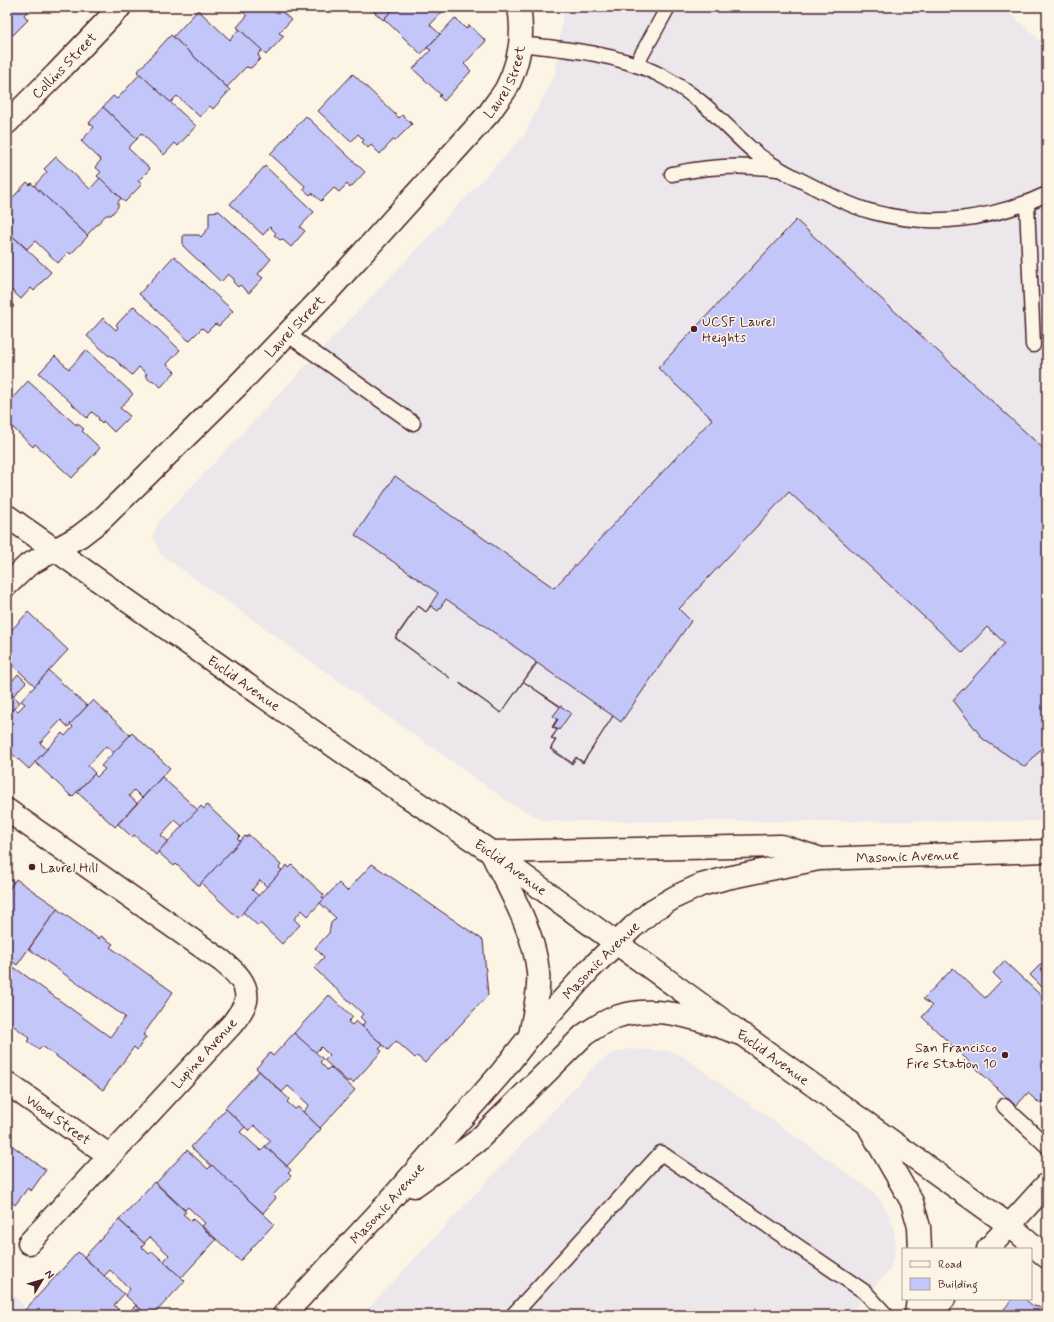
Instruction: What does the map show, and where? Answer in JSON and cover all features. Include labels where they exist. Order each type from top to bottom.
[{"type":"street","name":"Collins Street","points":[[7,123],[120,7]]},
{"type":"street","name":"Laurel Street","points":[[7,585],[28,565],[80,536],[102,519],[193,430],[287,334],[490,112],[505,89],[516,66],[520,44],[520,14]]},
{"type":"street","name":"Euclid Avenue","points":[[7,516],[371,772],[490,852],[1009,1225],[1047,1257]]},
{"type":"street","name":"Lupine Avenue","points":[[7,810],[222,961],[240,978],[245,989],[246,1001],[233,1023],[29,1244]]},
{"type":"street","points":[[530,1036],[538,973],[533,943],[525,923],[490,852],[781,846],[819,859]]},
{"type":"street","name":"Masonic Avenue","points":[[284,1315],[386,1206],[501,1073],[530,1036],[590,969],[615,943],[653,910],[677,896],[702,885],[727,878],[819,859],[1047,851]]},
{"type":"street","points":[[386,1206],[476,1142],[584,1035],[600,1024],[616,1017],[631,1013],[649,1012],[674,1014],[696,1019],[743,1035]]},
{"type":"street","name":"Wood Street","points":[[7,1083],[110,1156]]},
{"type":"street","points":[[866,1123],[912,1202],[919,1227],[920,1248]]},
{"type":"street","points":[[989,1248],[1047,1184]]},
{"type":"street","points":[[916,1315],[918,1300]]},
{"type":"street","points":[[930,1315],[943,1300]]},
{"type":"lane","points":[[636,64],[668,7]]},
{"type":"lane","points":[[520,44],[590,52],[636,64],[663,77],[697,98],[757,154],[779,170],[850,204],[873,212],[925,220],[977,217],[1001,212],[1027,204],[1047,194]]},
{"type":"lane","points":[[672,174],[717,166],[745,166],[779,170]]},
{"type":"lane","points":[[1027,204],[1033,345]]},
{"type":"lane","points":[[287,334],[413,423]]},
{"type":"lane","points":[[1004,1106],[1047,1146]]},
{"type":"lane","points":[[513,1315],[661,1154],[865,1292],[886,1315]]},
{"type":"shaded area","name":"UCSF Laurel Heights","points":[[564,7],[1003,7],[1047,47],[1047,821],[545,821],[513,805],[160,554],[153,536],[159,521],[523,137],[555,74]]},
{"type":"shaded area","points":[[629,1049],[670,1051],[682,1056],[875,1193],[886,1208],[893,1226],[896,1247],[890,1269],[848,1315],[362,1315],[594,1067],[612,1053]]},
{"type":"shaded area","points":[[7,1286],[30,1315],[7,1315]]},
{"type":"building","points":[[7,7],[31,7],[24,15],[28,20],[13,35],[7,29]]},
{"type":"building","points":[[237,7],[277,7],[291,20],[279,33],[284,36],[266,55],[237,27],[247,16]]},
{"type":"building","points":[[369,7],[395,7],[383,20]]},
{"type":"building","points":[[395,7],[447,7],[430,25],[440,34],[421,54],[384,19]]},
{"type":"building","points":[[198,10],[230,40],[239,29],[262,50],[258,54],[260,59],[251,68],[246,67],[227,87],[173,37]]},
{"type":"building","points":[[455,18],[466,29],[469,25],[486,41],[464,64],[471,71],[444,101],[439,96],[441,95],[413,69],[431,50],[427,48]]},
{"type":"building","points":[[171,35],[230,90],[213,109],[210,106],[200,117],[177,96],[170,103],[137,72]]},
{"type":"building","points":[[140,74],[196,126],[178,146],[175,143],[164,155],[141,133],[137,139],[103,107],[113,96],[117,99]]},
{"type":"building","points":[[353,74],[399,118],[402,115],[412,124],[395,141],[393,140],[380,154],[371,145],[368,148],[362,142],[364,140],[358,134],[351,142],[318,111]]},
{"type":"building","points":[[103,107],[137,139],[128,148],[150,169],[138,181],[142,184],[125,202],[97,176],[101,172],[95,167],[101,160],[81,141],[94,127],[89,123]]},
{"type":"building","points":[[306,116],[365,172],[350,188],[347,184],[339,192],[334,188],[321,201],[312,193],[310,195],[303,189],[305,186],[270,154]]},
{"type":"building","points":[[56,157],[90,189],[100,178],[121,198],[118,202],[118,207],[111,215],[106,215],[87,235],[34,186],[47,172],[44,169]]},
{"type":"building","points":[[265,166],[314,212],[300,227],[305,231],[291,247],[282,239],[280,240],[274,235],[276,233],[270,227],[263,235],[230,204]]},
{"type":"building","points":[[27,182],[30,185],[31,183],[88,236],[71,254],[68,252],[58,263],[35,241],[27,249],[7,231],[7,204]]},
{"type":"building","points":[[219,211],[271,259],[258,274],[263,278],[249,293],[240,285],[238,287],[233,282],[234,279],[228,274],[221,282],[183,246],[183,235],[199,235],[201,237],[209,227],[209,212]]},
{"type":"building","points":[[796,220],[1047,452],[1047,742],[1025,767],[983,739],[953,700],[1005,643],[987,627],[963,653],[789,492],[679,609],[691,621],[621,722],[537,663],[501,713],[536,663],[535,661],[446,599],[438,611],[431,606],[426,612],[438,593],[355,535],[395,476],[554,588],[712,419],[658,368]]},
{"type":"building","points":[[7,231],[51,272],[34,291],[31,288],[21,299],[7,286]]},
{"type":"building","points":[[174,256],[233,311],[219,326],[215,324],[207,332],[202,328],[189,341],[139,294]]},
{"type":"building","points":[[7,300],[14,306],[7,314]]},
{"type":"building","points":[[134,306],[180,350],[167,364],[175,372],[161,387],[152,380],[150,381],[145,375],[147,374],[139,367],[132,375],[87,336],[103,318],[116,330],[118,327],[116,325]]},
{"type":"building","points":[[86,350],[133,394],[120,408],[130,416],[114,432],[103,421],[102,423],[92,412],[87,418],[39,373],[55,356],[69,369]]},
{"type":"building","points":[[28,381],[76,425],[77,423],[84,429],[82,431],[100,448],[72,478],[35,444],[33,447],[7,422],[7,404]]},
{"type":"building","points":[[418,605],[426,612],[418,606],[396,638],[450,678],[395,638]]},
{"type":"building","points":[[28,612],[68,650],[35,686],[7,660],[7,635]]},
{"type":"building","points":[[49,671],[87,706],[68,727],[61,720],[40,743],[47,749],[29,769],[7,749],[7,716],[14,708],[18,711],[25,704],[21,701]]},
{"type":"building","points":[[18,674],[26,682],[13,696],[20,702],[7,716],[7,675],[13,680]]},
{"type":"building","points":[[524,682],[571,713],[559,730],[553,727],[557,730],[552,727],[557,719],[553,716],[560,707]]},
{"type":"building","points":[[460,683],[501,713],[460,684]]},
{"type":"building","points":[[93,700],[130,735],[114,753],[106,746],[88,766],[95,773],[72,797],[35,762],[62,733],[65,736],[73,727],[70,724]]},
{"type":"building","points":[[613,716],[583,763],[576,758],[572,764],[550,749],[555,741],[551,738],[557,730],[552,738],[556,740],[551,748],[572,763],[576,757],[583,762]]},
{"type":"building","points":[[132,733],[170,768],[142,798],[134,790],[129,796],[137,803],[115,827],[77,792],[94,774],[97,777],[105,769],[101,766]]},
{"type":"building","points":[[162,777],[198,810],[183,827],[175,820],[161,835],[168,841],[156,855],[134,835],[132,837],[118,824]]},
{"type":"building","points":[[207,805],[240,836],[237,839],[240,841],[199,886],[176,864],[174,866],[158,852],[201,806],[204,809]]},
{"type":"building","points":[[249,835],[281,865],[279,868],[282,870],[267,887],[260,880],[252,890],[259,896],[238,918],[201,883],[245,836],[246,837]]},
{"type":"building","points":[[372,864],[483,940],[488,995],[425,1063],[417,1056],[415,1058],[396,1041],[388,1050],[362,1026],[365,1022],[360,1017],[363,1014],[314,968],[324,957],[315,948],[329,933],[331,923],[336,918],[320,903],[339,883],[347,891]]},
{"type":"building","points":[[287,865],[289,868],[292,865],[324,895],[322,898],[324,899],[308,916],[302,910],[294,919],[300,925],[282,944],[260,923],[258,926],[243,912]]},
{"type":"building","points":[[7,877],[14,882],[7,892]]},
{"type":"building","points":[[16,879],[58,908],[17,965],[7,958],[7,892]]},
{"type":"building","points":[[57,909],[99,939],[101,936],[113,944],[110,947],[173,992],[143,1035],[146,1037],[137,1050],[134,1047],[103,1090],[42,1046],[39,1050],[27,1041],[30,1038],[7,1021],[7,979],[15,968],[110,1037],[125,1017],[29,949]]},
{"type":"building","points":[[1047,958],[1047,992],[1030,975]]},
{"type":"building","name":"San Francisco Fire Station 10","points":[[1004,961],[1047,1001],[1047,1097],[1040,1104],[1028,1093],[1016,1106],[922,1017],[932,1006],[923,999],[953,968],[985,998],[1001,981],[993,973]]},
{"type":"building","points":[[329,995],[353,1017],[348,1022],[352,1025],[356,1021],[383,1045],[379,1049],[382,1051],[353,1083],[350,1080],[348,1082],[324,1060],[329,1055],[321,1047],[315,1053],[294,1033]]},
{"type":"building","points":[[294,1033],[323,1059],[320,1062],[327,1070],[330,1067],[355,1090],[320,1128],[303,1112],[309,1105],[288,1086],[282,1092],[256,1068],[270,1053],[273,1056]]},
{"type":"building","points":[[259,1071],[289,1099],[287,1102],[295,1109],[298,1107],[321,1129],[287,1166],[265,1146],[271,1141],[254,1125],[249,1131],[225,1108]]},
{"type":"building","points":[[226,1109],[245,1127],[240,1132],[261,1151],[265,1146],[291,1170],[288,1173],[291,1176],[273,1195],[276,1198],[263,1213],[191,1147]]},
{"type":"building","points":[[7,1142],[46,1170],[31,1191],[28,1188],[15,1205],[7,1198]]},
{"type":"building","points":[[187,1150],[208,1169],[212,1165],[274,1224],[240,1261],[202,1226],[205,1223],[188,1207],[185,1210],[156,1183]]},
{"type":"building","points":[[154,1182],[186,1212],[183,1214],[191,1221],[193,1219],[216,1240],[181,1278],[164,1261],[169,1255],[150,1237],[144,1243],[119,1220]]},
{"type":"building","points":[[119,1220],[145,1244],[142,1247],[149,1254],[152,1251],[185,1281],[153,1315],[147,1315],[125,1295],[130,1289],[110,1270],[104,1276],[84,1257]]},
{"type":"building","points":[[78,1252],[124,1294],[114,1305],[124,1315],[28,1315],[24,1311]]},
{"type":"building","points":[[1012,1300],[1026,1300],[1033,1306],[1039,1307],[1045,1312],[1045,1315],[1005,1315],[1004,1309]]},
{"type":"building","points":[[136,1305],[147,1315],[126,1315]]},
{"type":"place","name":"UCSF Laurel Heights","points":[[694,329]]},
{"type":"place","name":"Laurel Hill","points":[[32,867]]},
{"type":"place","name":"San Francisco Fire Station 10","points":[[1005,1055]]}]
